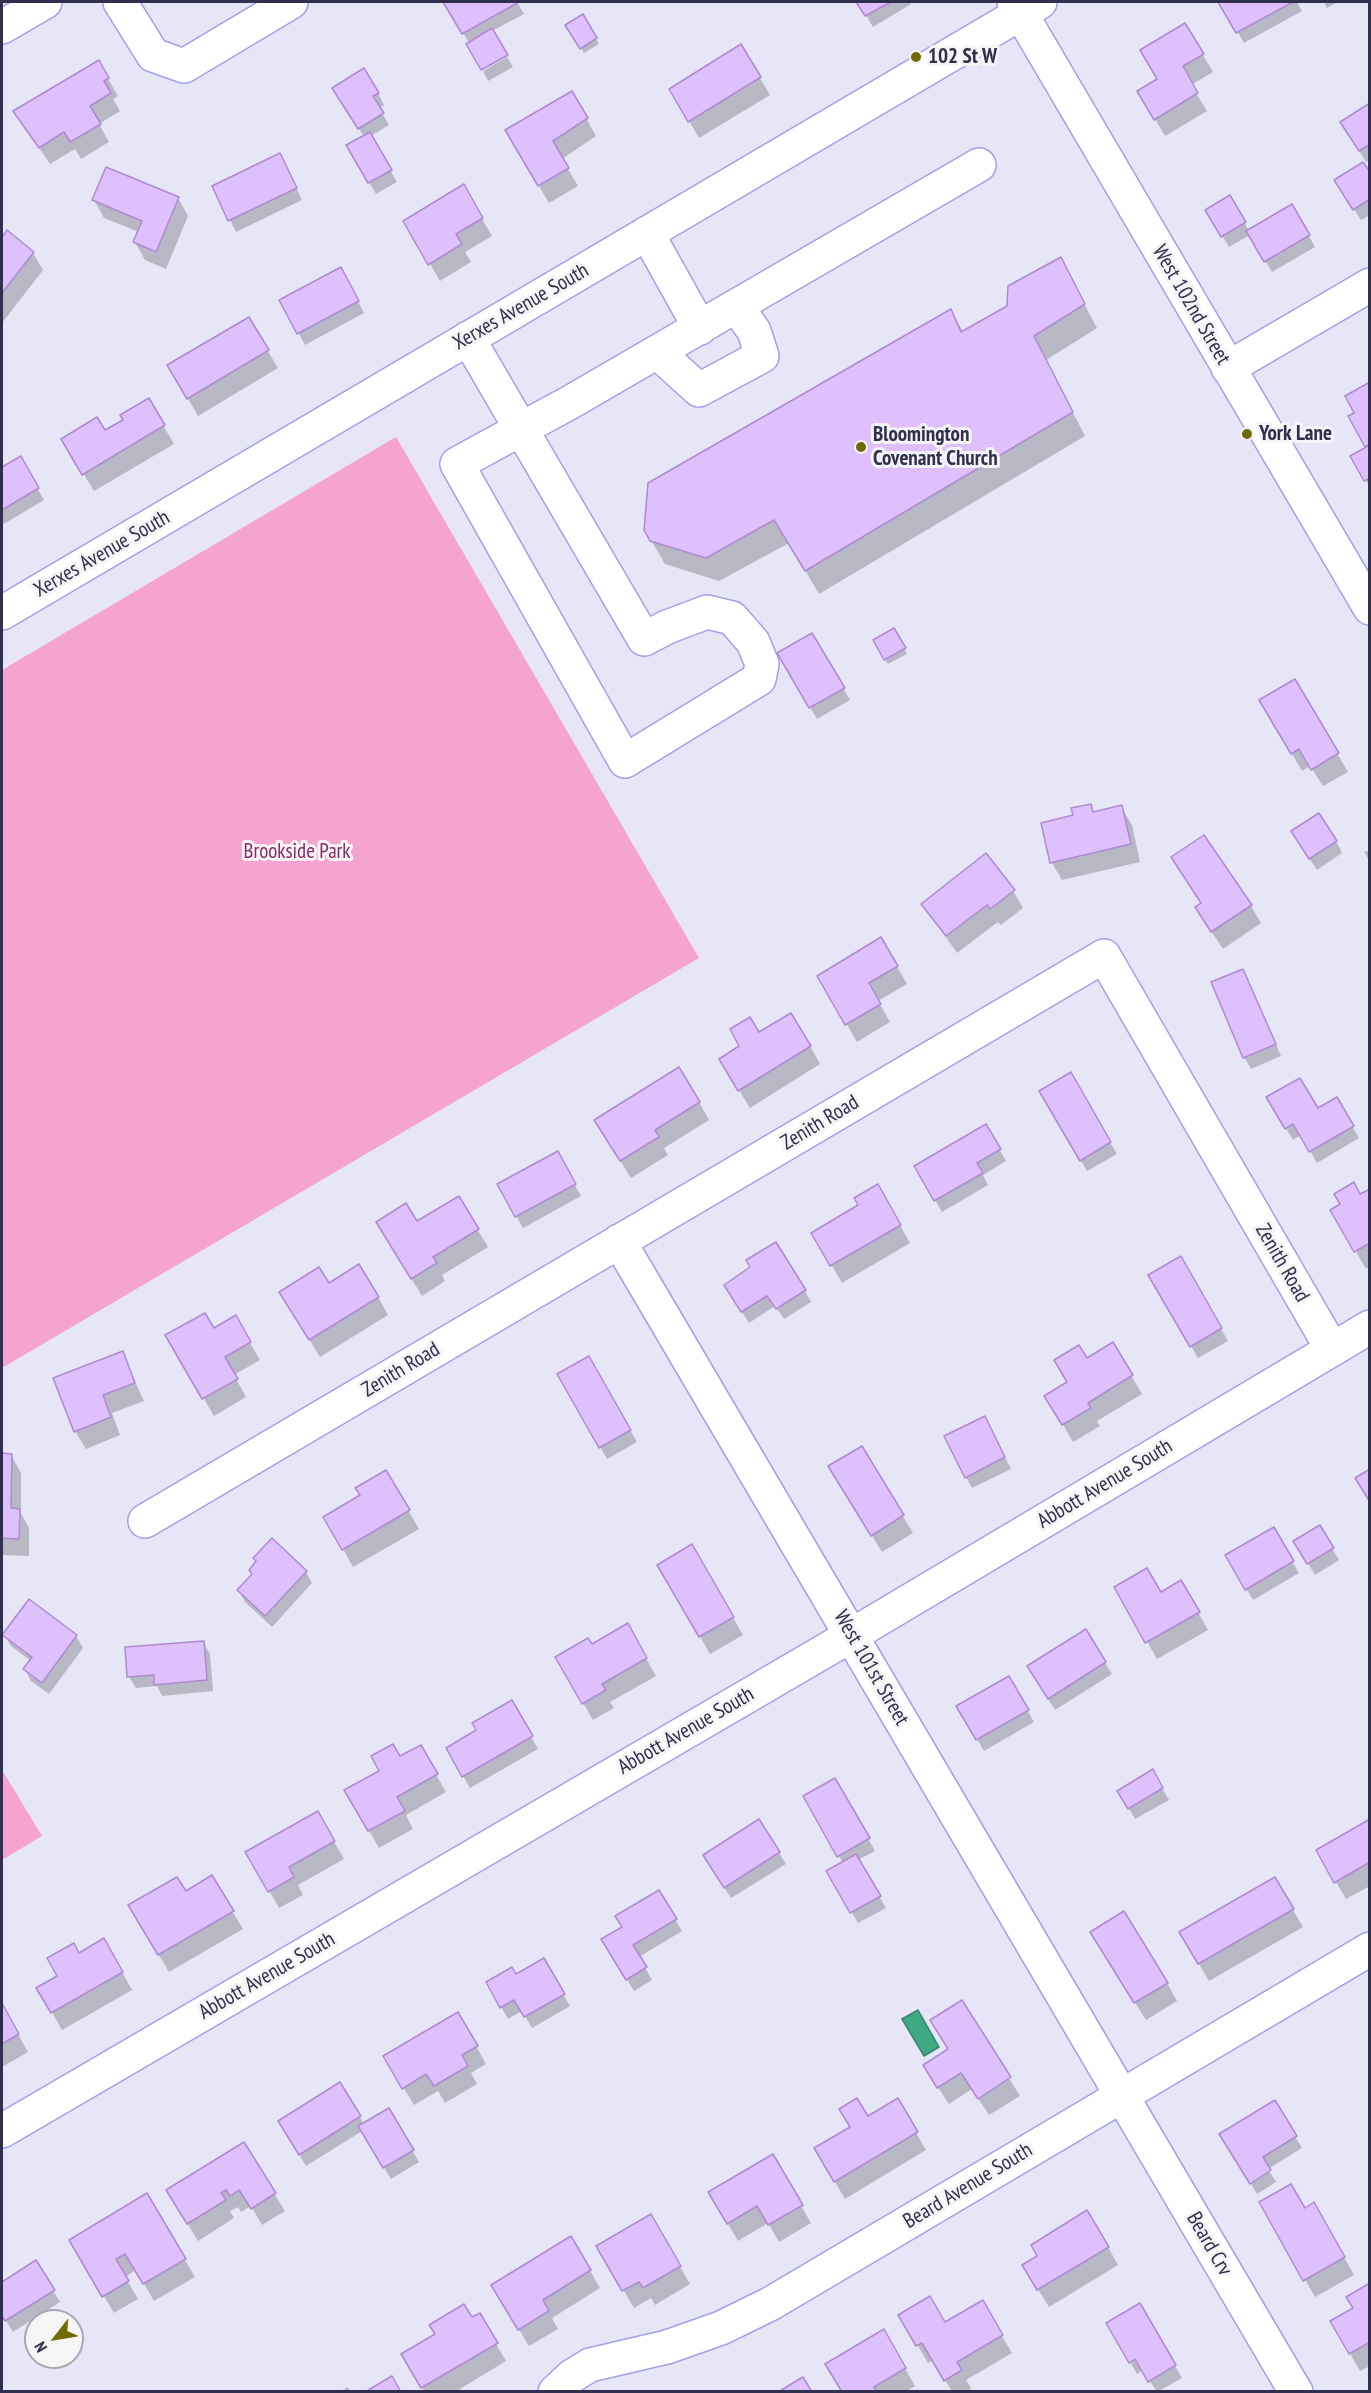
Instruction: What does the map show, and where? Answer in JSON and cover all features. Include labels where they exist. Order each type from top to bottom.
[{"type":"street","points":[[2,27],[45,2]]},
{"type":"street","points":[[120,2],[153,55],[184,66],[291,2]]},
{"type":"street","name":"Xerxes Avenue South","points":[[2,613],[646,233],[1025,5]]},
{"type":"street","name":"West 102nd Street","points":[[1025,5],[1228,368],[1370,608]]},
{"type":"street","points":[[468,338],[522,429],[644,639],[667,627],[707,612],[732,618],[753,642],[762,664],[759,679],[625,761],[457,464],[522,429],[737,307],[979,165]]},
{"type":"street","points":[[646,233],[700,328]]},
{"type":"street","points":[[1228,368],[1370,285]]},
{"type":"street","points":[[657,352],[699,390],[762,357],[754,332],[737,307]]},
{"type":"street","name":"Zenith Road","points":[[145,1521],[1104,956],[1332,1349]]},
{"type":"street","name":"West 101st Street","points":[[619,1241],[1122,2096]]},
{"type":"street","name":"Abbott Avenue South","points":[[2,2131],[852,1635],[1370,1327]]},
{"type":"street","name":"Beard Avenue South","points":[[555,2391],[572,2376],[590,2365],[678,2343],[721,2328],[770,2304],[1370,1949]]},
{"type":"street","name":"Beard Crv","points":[[1122,2096],[1296,2391]]},
{"type":"green space","name":"Brookside Park","points":[[396,437],[699,958],[2,1368],[2,670]]},
{"type":"green space","points":[[2,1770],[42,1836],[2,1860]]},
{"type":"shaded area","points":[[918,2010],[939,2047],[924,2056],[902,2019]]},
{"type":"building","points":[[443,2],[519,2],[462,34]]},
{"type":"building","points":[[856,2],[891,2],[865,16]]},
{"type":"building","points":[[1218,2],[1293,2],[1236,33]]},
{"type":"building","points":[[583,14],[597,38],[580,49],[565,25]]},
{"type":"building","points":[[1185,23],[1204,54],[1183,66],[1198,93],[1154,120],[1137,91],[1157,79],[1140,50]]},
{"type":"building","points":[[492,28],[508,55],[481,70],[466,44]]},
{"type":"building","points":[[741,44],[761,77],[688,122],[669,89]]},
{"type":"building","points":[[99,60],[109,78],[104,81],[111,93],[90,106],[101,124],[70,142],[64,132],[39,148],[13,111]]},
{"type":"building","points":[[364,68],[379,93],[373,96],[384,113],[358,129],[332,88]]},
{"type":"building","points":[[572,91],[588,118],[553,141],[569,168],[538,186],[505,130]]},
{"type":"building","points":[[1370,103],[1370,144],[1359,151],[1340,122]]},
{"type":"building","points":[[370,132],[392,170],[368,183],[346,145]]},
{"type":"building","points":[[280,153],[297,188],[228,221],[212,186]]},
{"type":"building","points":[[1363,162],[1370,172],[1370,199],[1353,210],[1334,180]]},
{"type":"building","points":[[106,167],[179,197],[156,252],[133,242],[142,221],[92,200]]},
{"type":"building","points":[[464,184],[483,218],[456,234],[462,244],[428,265],[403,221]]},
{"type":"building","points":[[1230,195],[1246,222],[1221,237],[1205,210]]},
{"type":"building","points":[[1292,204],[1310,235],[1264,262],[1246,231]]},
{"type":"building","points":[[7,230],[34,252],[2,293],[2,237]]},
{"type":"building","name":"Bloomington Covenant Church","points":[[1061,257],[1085,304],[1034,336],[1073,412],[805,571],[774,520],[706,558],[650,541],[644,530],[648,483],[951,309],[961,332],[1007,306],[1008,286]]},
{"type":"building","points":[[341,267],[359,301],[297,334],[279,300]]},
{"type":"building","points":[[249,317],[269,350],[187,399],[167,365]]},
{"type":"building","points":[[1370,382],[1370,444],[1365,447],[1348,416],[1354,413],[1345,396]]},
{"type":"building","points":[[149,398],[165,425],[82,475],[61,439],[97,417],[105,430],[123,420],[120,415]]},
{"type":"building","points":[[1370,445],[1370,478],[1364,481],[1350,456]]},
{"type":"building","points":[[21,456],[39,488],[2,510],[2,467]]},
{"type":"building","points":[[894,628],[906,648],[884,660],[873,640]]},
{"type":"building","points":[[812,633],[845,688],[809,708],[777,653]]},
{"type":"building","points":[[1295,679],[1339,753],[1311,770],[1299,749],[1291,754],[1259,700]]},
{"type":"building","points":[[1091,804],[1093,812],[1122,805],[1131,844],[1050,863],[1041,823],[1073,815],[1071,808]]},
{"type":"building","points":[[1319,813],[1337,841],[1309,859],[1291,831]]},
{"type":"building","points":[[1204,835],[1252,905],[1211,932],[1195,907],[1201,903],[1171,857]]},
{"type":"building","points":[[986,853],[1015,890],[990,909],[987,905],[946,936],[921,904]]},
{"type":"building","points":[[881,937],[898,966],[869,983],[881,1004],[845,1025],[817,976]]},
{"type":"building","points":[[1243,969],[1276,1044],[1243,1058],[1211,982]]},
{"type":"building","points":[[791,1013],[811,1046],[738,1091],[719,1059],[739,1046],[730,1029],[750,1017],[759,1032]]},
{"type":"building","points":[[679,1067],[700,1102],[655,1130],[659,1137],[620,1161],[594,1120]]},
{"type":"building","points":[[1071,1072],[1111,1142],[1080,1161],[1039,1091]]},
{"type":"building","points":[[1300,1078],[1318,1108],[1337,1097],[1354,1126],[1309,1152],[1293,1124],[1285,1129],[1266,1097]]},
{"type":"building","points":[[986,1124],[1001,1149],[977,1163],[983,1173],[934,1201],[914,1166]]},
{"type":"building","points":[[558,1151],[576,1184],[515,1217],[497,1184]]},
{"type":"building","points":[[1354,1182],[1360,1194],[1370,1189],[1370,1243],[1354,1252],[1330,1210],[1340,1204],[1334,1194]]},
{"type":"building","points":[[878,1184],[901,1225],[830,1266],[811,1233],[858,1205],[854,1198]]},
{"type":"building","points":[[459,1196],[479,1229],[433,1257],[437,1263],[411,1279],[376,1222],[406,1203],[417,1221]]},
{"type":"building","points":[[776,1242],[806,1290],[776,1309],[767,1296],[741,1312],[724,1285],[750,1267],[746,1260]]},
{"type":"building","points":[[1181,1256],[1222,1328],[1190,1347],[1148,1275]]},
{"type":"building","points":[[359,1264],[379,1297],[309,1340],[279,1292],[319,1267],[329,1283]]},
{"type":"building","points":[[205,1313],[214,1328],[236,1315],[251,1342],[225,1357],[238,1379],[202,1399],[165,1335]]},
{"type":"building","points":[[1113,1342],[1133,1375],[1088,1403],[1091,1408],[1062,1425],[1044,1396],[1067,1382],[1054,1360],[1079,1345],[1087,1358]]},
{"type":"building","points":[[123,1351],[135,1383],[103,1395],[111,1417],[74,1432],[53,1378]]},
{"type":"building","points":[[589,1356],[631,1430],[599,1448],[557,1374]]},
{"type":"building","points":[[985,1416],[1005,1457],[965,1478],[944,1436]]},
{"type":"building","points":[[862,1446],[904,1515],[871,1536],[828,1466]]},
{"type":"building","points":[[2,1453],[12,1454],[11,1508],[20,1509],[19,1539],[2,1538]]},
{"type":"building","points":[[1370,1469],[1370,1502],[1355,1478]]},
{"type":"building","points":[[386,1470],[410,1510],[342,1550],[323,1517],[360,1495],[355,1488]]},
{"type":"building","points":[[1320,1525],[1334,1548],[1307,1564],[1293,1541]]},
{"type":"building","points":[[1274,1527],[1294,1561],[1245,1590],[1225,1555]]},
{"type":"building","points":[[272,1538],[307,1571],[265,1616],[237,1590],[252,1574],[249,1570],[256,1561],[253,1558]]},
{"type":"building","points":[[692,1544],[734,1617],[699,1637],[657,1565]]},
{"type":"building","points":[[1147,1568],[1161,1592],[1181,1580],[1200,1612],[1145,1643],[1114,1587]]},
{"type":"building","points":[[29,1599],[77,1635],[42,1683],[23,1669],[32,1657],[2,1635]]},
{"type":"building","points":[[628,1623],[647,1658],[602,1684],[606,1690],[582,1704],[555,1657],[588,1638],[592,1644]]},
{"type":"building","points":[[1086,1629],[1106,1662],[1048,1699],[1027,1666]]},
{"type":"building","points":[[204,1641],[207,1680],[154,1685],[154,1675],[127,1677],[125,1647]]},
{"type":"building","points":[[1009,1676],[1029,1710],[976,1740],[956,1706]]},
{"type":"building","points":[[512,1700],[533,1736],[462,1777],[446,1748],[476,1730],[472,1723]]},
{"type":"building","points":[[393,1744],[400,1756],[421,1745],[438,1774],[397,1797],[405,1811],[368,1831],[344,1790],[379,1771],[371,1756]]},
{"type":"building","points":[[1153,1769],[1163,1788],[1128,1809],[1117,1791]]},
{"type":"building","points":[[835,1778],[870,1838],[837,1857],[803,1796]]},
{"type":"building","points":[[318,1811],[335,1841],[289,1867],[294,1877],[268,1892],[245,1852]]},
{"type":"building","points":[[759,1819],[780,1852],[724,1888],[703,1855]]},
{"type":"building","points":[[1370,1819],[1370,1862],[1334,1883],[1316,1850]]},
{"type":"building","points":[[856,1854],[881,1896],[850,1913],[826,1871]]},
{"type":"building","points":[[212,1875],[234,1911],[158,1955],[128,1905],[177,1877],[186,1891]]},
{"type":"building","points":[[1275,1877],[1294,1909],[1198,1964],[1179,1932]]},
{"type":"building","points":[[659,1890],[677,1919],[633,1945],[647,1967],[626,1980],[601,1939],[622,1927],[615,1916]]},
{"type":"building","points":[[1124,1911],[1168,1983],[1134,2003],[1090,1932]]},
{"type":"building","points":[[104,1938],[123,1972],[51,2013],[36,1988],[57,1976],[47,1958],[74,1943],[79,1953]]},
{"type":"building","points":[[544,1958],[565,1994],[524,2017],[514,2000],[500,2008],[486,1982],[512,1967],[516,1974]]},
{"type":"building","points":[[962,2000],[1011,2077],[978,2099],[961,2073],[937,2088],[923,2065],[948,2049],[930,2020]]},
{"type":"building","points":[[2,2003],[19,2034],[2,2044]]},
{"type":"building","points":[[458,2012],[478,2046],[462,2055],[468,2066],[434,2086],[426,2074],[402,2089],[383,2056]]},
{"type":"building","points":[[340,2082],[361,2116],[299,2155],[278,2121]]},
{"type":"building","points":[[857,2098],[868,2116],[898,2098],[918,2132],[834,2182],[814,2148],[850,2127],[839,2109]]},
{"type":"building","points":[[1275,2100],[1297,2136],[1263,2157],[1271,2170],[1250,2184],[1219,2134]]},
{"type":"building","points":[[389,2108],[414,2150],[383,2168],[358,2126]]},
{"type":"building","points":[[244,2142],[276,2193],[251,2209],[239,2190],[230,2196],[226,2190],[221,2193],[226,2200],[187,2224],[166,2190]]},
{"type":"building","points":[[773,2154],[803,2205],[768,2225],[757,2206],[727,2224],[708,2192]]},
{"type":"building","points":[[1291,2184],[1305,2208],[1314,2202],[1345,2257],[1303,2281],[1259,2202]]},
{"type":"building","points":[[147,2193],[186,2259],[143,2284],[125,2254],[116,2259],[129,2281],[102,2297],[69,2240]]},
{"type":"building","points":[[1087,2210],[1109,2247],[1037,2290],[1022,2265],[1037,2256],[1031,2245]]},
{"type":"building","points":[[651,2214],[681,2266],[643,2288],[639,2282],[622,2291],[596,2246]]},
{"type":"building","points":[[571,2236],[591,2270],[543,2300],[549,2311],[518,2330],[491,2285]]},
{"type":"building","points":[[36,2260],[55,2290],[5,2321],[2,2316],[2,2282]]},
{"type":"building","points":[[1370,2283],[1370,2342],[1349,2354],[1330,2321],[1353,2308],[1346,2297]]},
{"type":"building","points":[[930,2296],[945,2322],[983,2300],[1003,2335],[957,2362],[962,2370],[944,2381],[922,2343],[916,2346],[898,2315]]},
{"type":"building","points":[[1140,2303],[1176,2365],[1148,2382],[1135,2359],[1129,2363],[1106,2323]]},
{"type":"building","points":[[464,2304],[472,2317],[480,2313],[498,2343],[421,2388],[401,2354],[435,2334],[429,2325]]},
{"type":"building","points":[[884,2329],[906,2368],[874,2387],[877,2392],[842,2392],[825,2364]]},
{"type":"building","points":[[392,2376],[401,2392],[365,2392]]},
{"type":"building","points":[[803,2377],[812,2392],[778,2392]]},
{"type":"place","name":"102 St W","points":[[916,57]]},
{"type":"place","name":"York Lane","points":[[1247,434]]},
{"type":"place","name":"Bloomington Covenant Church","points":[[861,447]]}]
